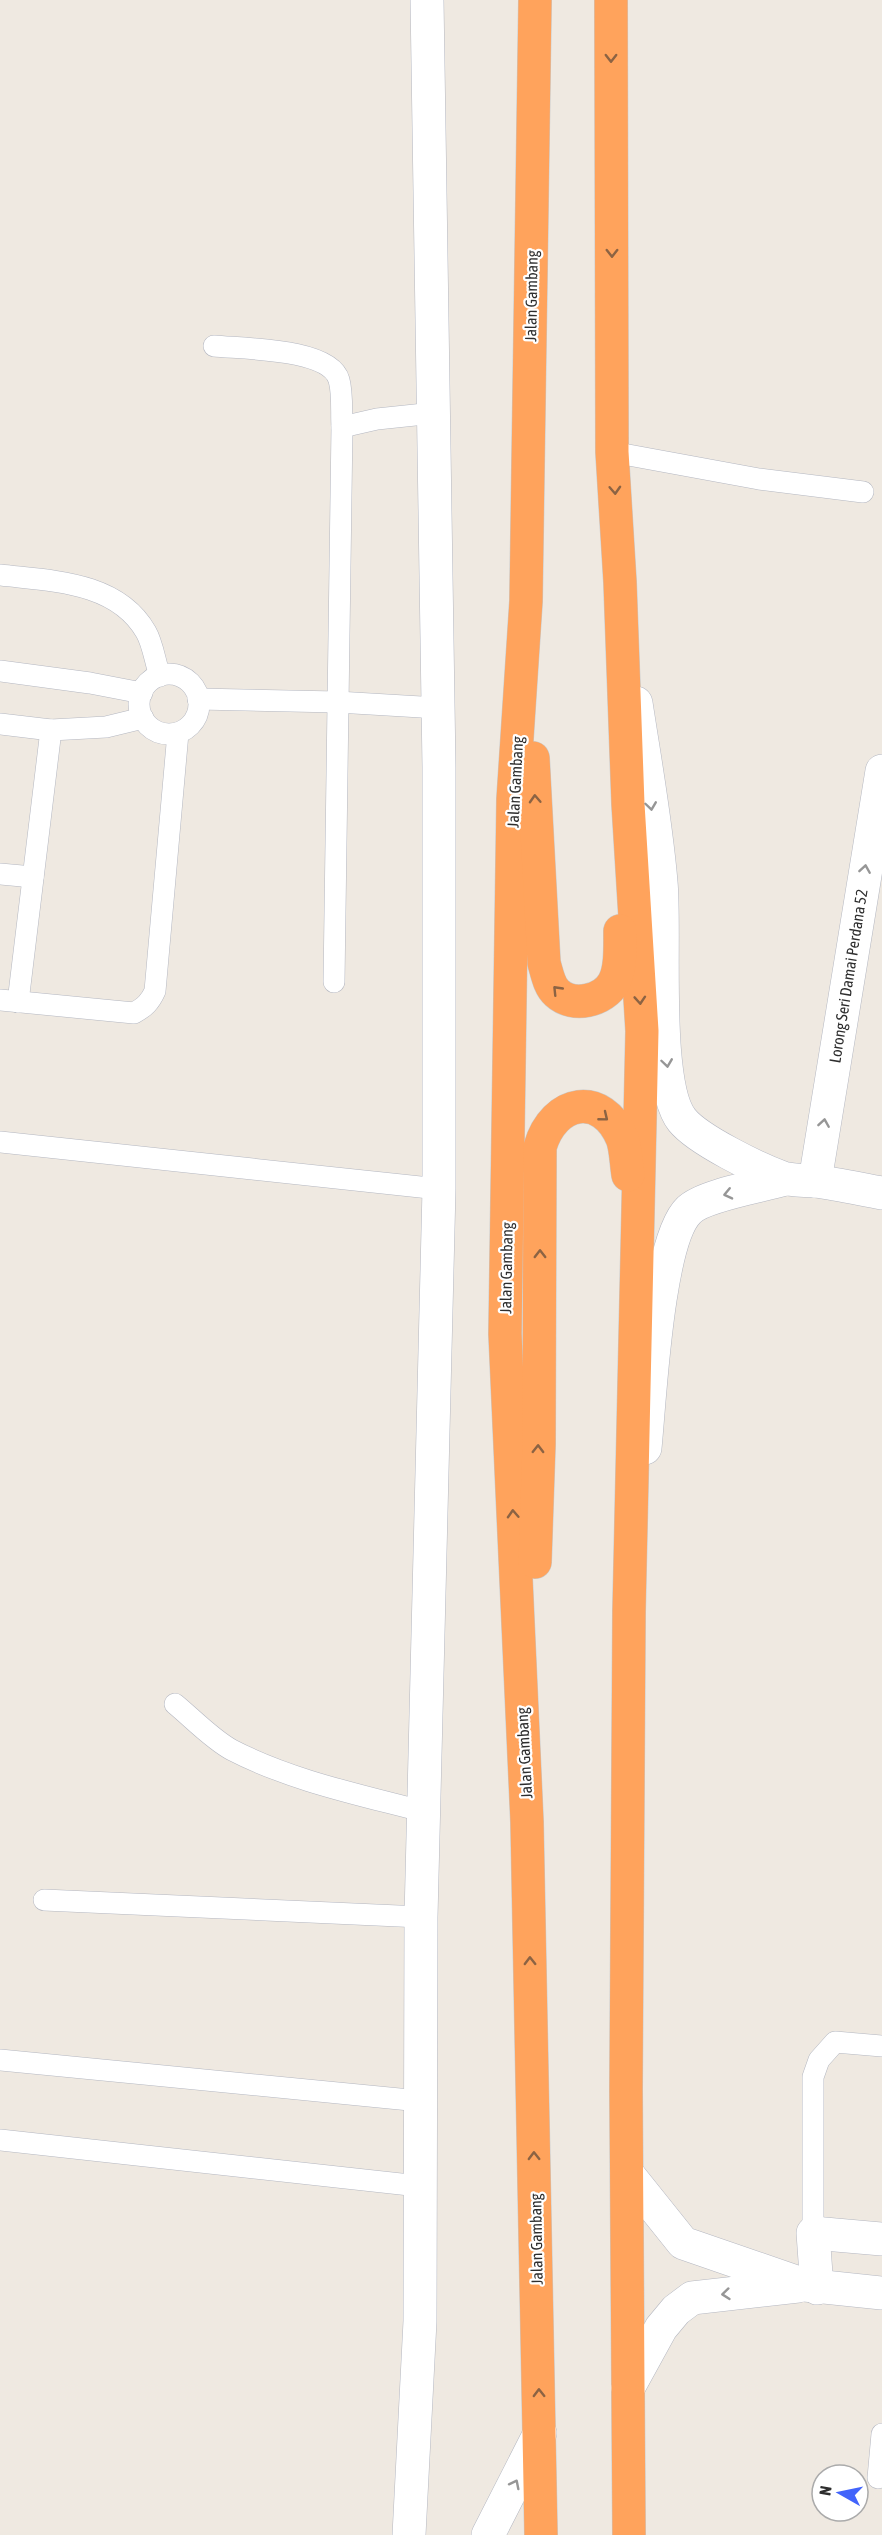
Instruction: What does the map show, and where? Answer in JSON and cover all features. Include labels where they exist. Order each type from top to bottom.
[{"type":"highway","name":"Jalan Gambang","points":[[535,0],[525,601],[513,799],[505,1334],[527,1822],[541,2535]]},
{"type":"highway","points":[[611,0],[612,452],[620,582],[628,804],[642,1031],[629,1612],[627,2173],[629,2535]]},
{"type":"highway","points":[[525,601],[544,963],[549,981],[557,993],[568,1000],[592,1000],[604,995],[614,983],[618,968],[628,804]]},
{"type":"highway","points":[[527,1822],[539,1444],[540,1147],[544,1132],[565,1109],[579,1106],[593,1108],[606,1117],[622,1139],[638,1250]]},
{"type":"street","points":[[409,2535],[420,2321],[421,1917],[439,1189],[438,708],[428,0]]},
{"type":"street","points":[[620,582],[661,883],[665,1058],[674,1106],[681,1119],[695,1133],[717,1146],[800,1180],[882,1193]]},
{"type":"street","name":"Lorong Seri Damai Perdana 52","points":[[800,1180],[882,771]]},
{"type":"street","points":[[629,1612],[665,1263],[677,1231],[689,1210],[711,1198],[800,1180]]},
{"type":"street","points":[[627,2173],[683,2243],[811,2287]]},
{"type":"street","points":[[811,2287],[813,2233],[882,2239]]},
{"type":"street","points":[[628,2388],[661,2328],[676,2310],[692,2298],[811,2287],[882,2293]]},
{"type":"street","points":[[488,2535],[540,2433]]},
{"type":"lane","points":[[214,346],[296,354],[318,359],[333,368],[340,380],[342,427],[334,982]]},
{"type":"lane","points":[[342,427],[377,419],[434,413]]},
{"type":"lane","points":[[612,452],[759,479],[863,492]]},
{"type":"lane","points":[[0,574],[82,586],[109,597],[130,611],[146,633],[160,676]]},
{"type":"lane","points":[[0,671],[90,683],[142,693]]},
{"type":"lane","points":[[168,674],[184,679],[196,691],[197,716],[186,729],[178,733],[162,734],[142,718],[140,709],[142,693],[146,686],[160,676],[168,674]]},
{"type":"lane","points":[[198,699],[337,702],[438,708]]},
{"type":"lane","points":[[0,724],[51,730],[106,727],[142,718]]},
{"type":"lane","points":[[51,730],[33,877],[9,1001],[134,1013],[143,1008],[151,999],[154,991],[178,733]]},
{"type":"lane","points":[[0,874],[33,877]]},
{"type":"lane","points":[[0,1142],[439,1189]]},
{"type":"lane","points":[[175,1704],[230,1749],[273,1768],[349,1792],[425,1812]]},
{"type":"lane","points":[[44,1900],[421,1917]]},
{"type":"lane","points":[[813,2233],[813,2078],[819,2060],[835,2042],[882,2046]]},
{"type":"lane","points":[[0,2060],[420,2101]]},
{"type":"lane","points":[[0,2140],[419,2187]]},
{"type":"lane","points":[[878,2478],[882,2434]]}]
